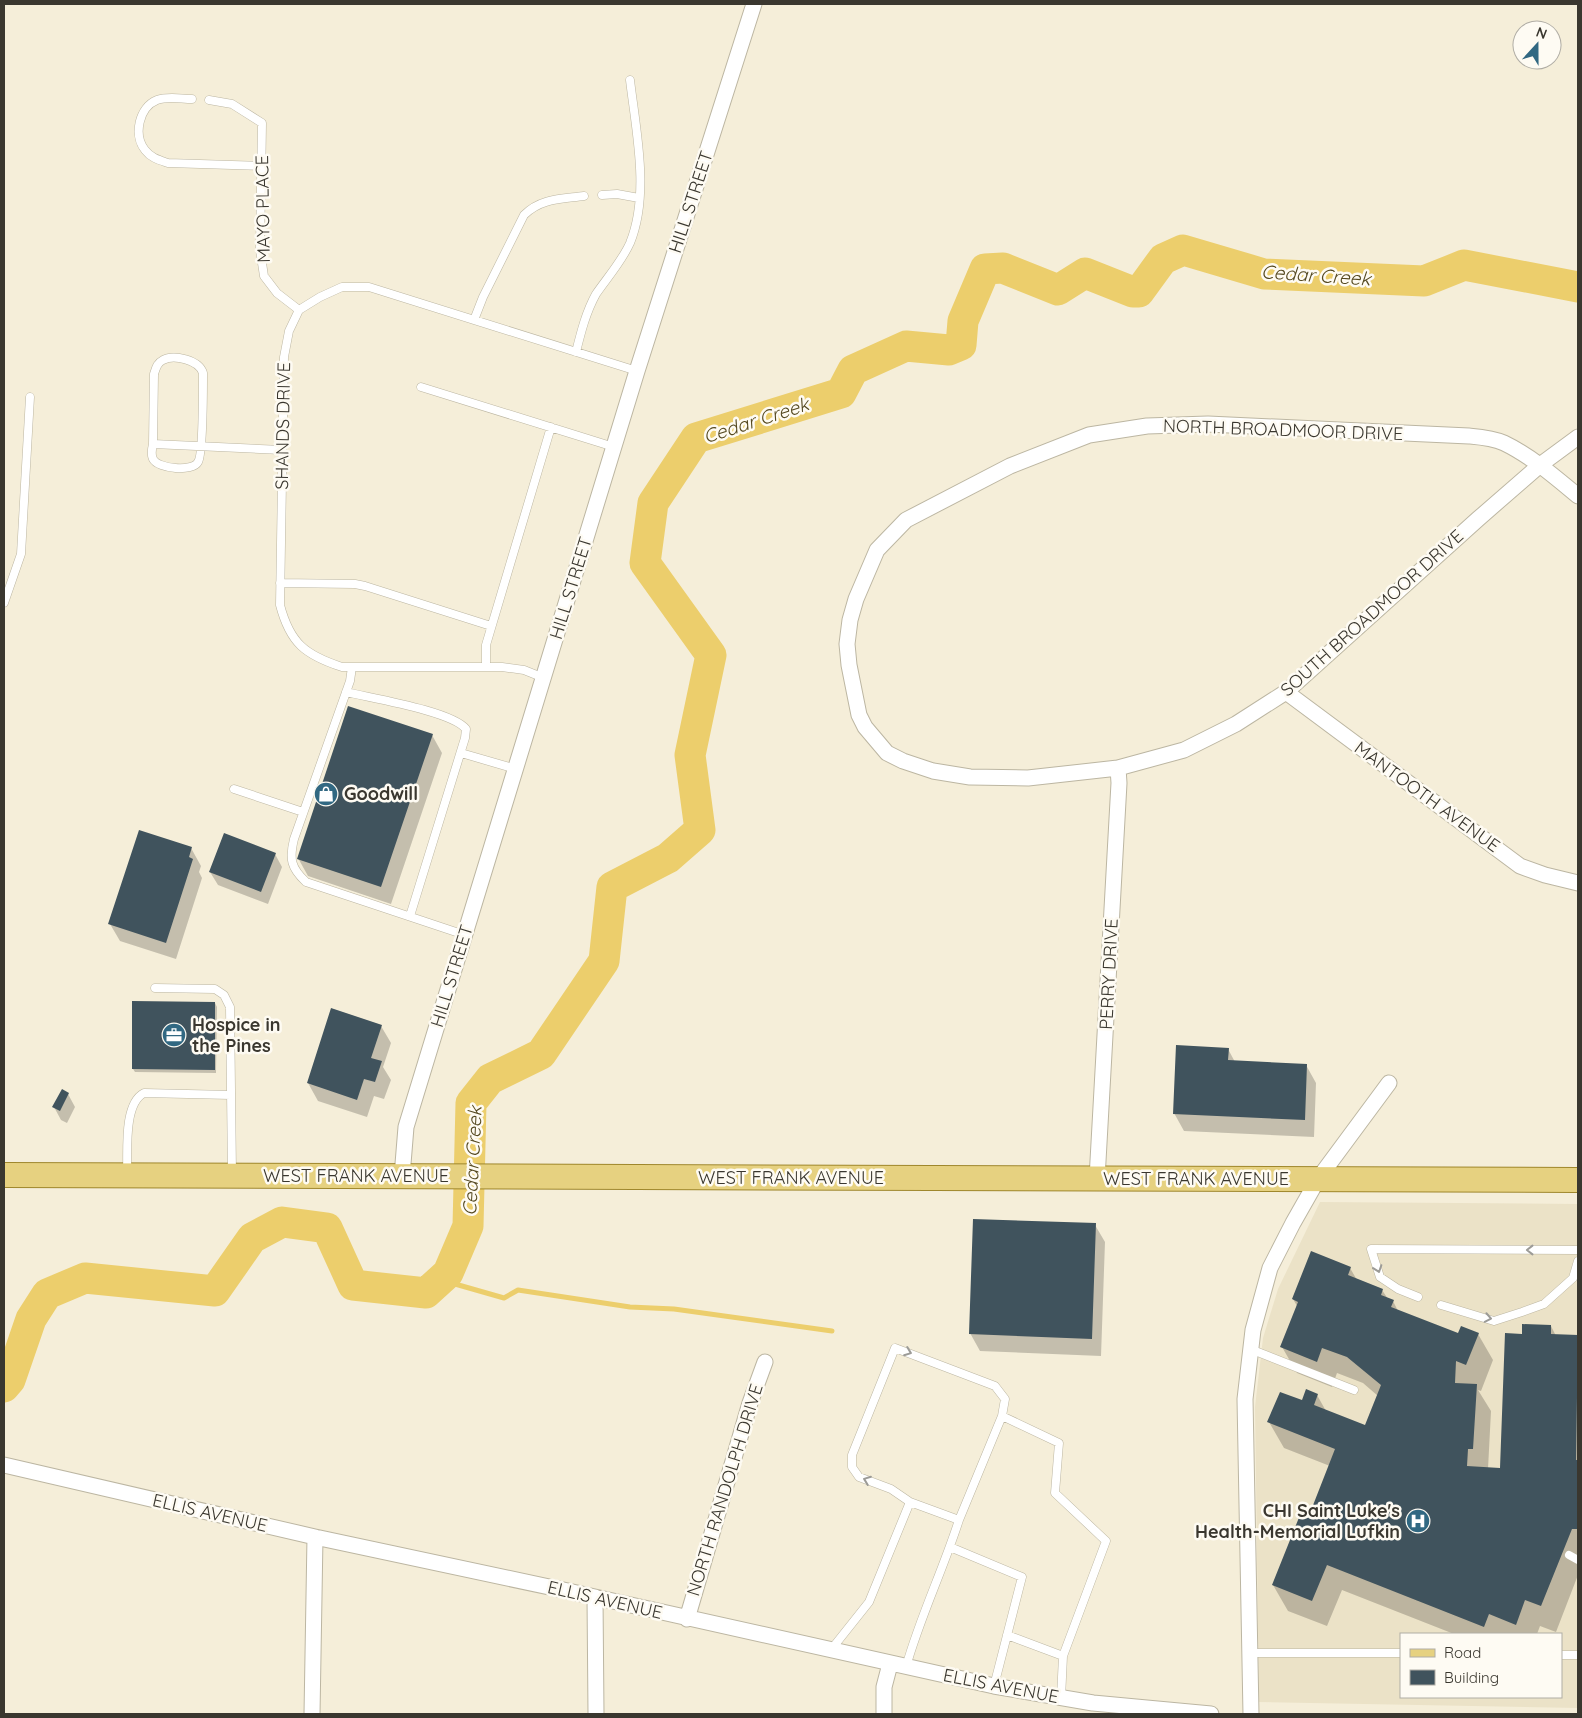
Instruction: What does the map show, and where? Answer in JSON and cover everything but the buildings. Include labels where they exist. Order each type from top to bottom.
[{"type":"main road","name":"WEST FRANK AVENUE","points":[[4,1175],[1578,1180]]},
{"type":"street","name":"HILL STREET","points":[[402,1176],[406,1128],[637,371],[754,4]]},
{"type":"street","name":"NORTH BROADMOOR DRIVE","points":[[1118,768],[1028,778],[970,777],[933,771],[903,761],[887,753],[875,740],[859,715],[854,696],[847,644],[850,620],[864,578],[877,550],[906,520],[1010,466],[1063,445],[1089,435],[1147,426],[1208,424],[1489,438],[1503,443],[1540,465],[1578,496]]},
{"type":"street","name":"SOUTH BROADMOOR DRIVE","points":[[1118,768],[1184,750],[1236,724],[1286,692],[1540,465],[1578,437]]},
{"type":"street","name":"MANTOOTH AVENUE","points":[[1286,692],[1520,866],[1545,875],[1578,883]]},
{"type":"street","name":"PERRY DRIVE","points":[[1097,1179],[1119,793],[1118,768]]},
{"type":"street","points":[[1251,1714],[1245,1399],[1253,1330],[1270,1268],[1293,1222],[1318,1179],[1389,1083]]},
{"type":"street","name":"NORTH RANDOLPH DRIVE","points":[[687,1619],[750,1403],[765,1362]]},
{"type":"street","name":"ELLIS AVENUE","points":[[4,1465],[315,1538],[595,1597],[830,1651],[994,1686],[1092,1703],[1211,1714]]},
{"type":"street","points":[[312,1714],[315,1538]]},
{"type":"street","points":[[595,1597],[596,1714]]},
{"type":"street","points":[[884,1714],[884,1687],[890,1664]]},
{"type":"lane","points":[[576,352],[585,319],[595,296],[629,245],[636,225],[640,183],[630,80]]},
{"type":"lane","points":[[192,99],[166,98],[157,100],[145,108],[141,117],[140,136],[146,151],[158,160],[168,163],[262,166]]},
{"type":"lane","name":"MAYO PLACE","points":[[209,100],[232,104],[262,123],[260,250],[264,276],[277,293],[299,310]]},
{"type":"lane","points":[[602,195],[617,194],[639,198]]},
{"type":"lane","points":[[474,320],[483,297],[524,215],[532,207],[550,200],[584,196]]},
{"type":"lane","points":[[299,310],[320,297],[342,287],[369,287],[637,371]]},
{"type":"lane","name":"SHANDS DRIVE","points":[[299,310],[289,331],[284,357],[280,583],[280,605],[284,621],[298,645],[320,660],[342,667],[502,667],[524,670],[544,678]]},
{"type":"lane","points":[[163,360],[190,360],[201,367],[203,372],[200,460],[192,468],[164,467],[157,464],[152,458],[153,444],[154,374],[157,366],[163,360]]},
{"type":"lane","points":[[421,387],[614,447]]},
{"type":"lane","points":[[4,603],[21,554],[30,397]]},
{"type":"lane","points":[[486,667],[486,644],[551,427]]},
{"type":"lane","points":[[153,444],[282,450]]},
{"type":"lane","points":[[280,583],[360,585],[492,626]]},
{"type":"lane","points":[[352,667],[346,692],[290,854],[293,864],[298,874],[306,882],[465,934]]},
{"type":"lane","points":[[346,692],[434,713],[463,725],[466,732],[410,916]]},
{"type":"lane","points":[[461,753],[516,770]]},
{"type":"lane","points":[[234,789],[303,812]]},
{"type":"lane","points":[[155,988],[215,989],[224,995],[230,1007],[232,1176]]},
{"type":"lane","points":[[127,1176],[129,1120],[133,1104],[139,1095],[144,1093],[231,1095]]},
{"type":"lane","points":[[1418,1297],[1398,1289],[1380,1277],[1371,1249],[1578,1250]]},
{"type":"lane","points":[[1441,1305],[1494,1321],[1522,1312],[1544,1304],[1573,1278],[1578,1260]]},
{"type":"lane","points":[[906,1667],[914,1639],[959,1520],[1002,1416],[1005,1399],[995,1386],[896,1348],[852,1455],[852,1467],[859,1477],[891,1489],[910,1502],[959,1520]]},
{"type":"lane","points":[[1250,1349],[1354,1390]]},
{"type":"lane","points":[[1002,1416],[1059,1443],[1055,1493],[1106,1541],[1064,1656],[1061,1698]]},
{"type":"lane","points":[[830,1651],[869,1602],[910,1502]]},
{"type":"lane","points":[[950,1548],[1022,1577],[994,1686]]},
{"type":"lane","points":[[1569,1555],[1578,1560]]},
{"type":"lane","points":[[1007,1635],[1064,1656]]},
{"type":"lane","points":[[1250,1653],[1400,1653]]},
{"type":"lane","points":[[1562,1655],[1578,1655]]},
{"type":"shaded area","name":"CHI Saint Luke's Health-Memorial Lufkin","points":[[1320,1202],[1578,1204],[1578,1708],[1259,1702],[1255,1407],[1263,1338],[1278,1289]]},
{"type":"waterway","name":"Cedar Creek","points":[[4,1387],[10,1380],[31,1319],[47,1294],[85,1278],[215,1291],[252,1238],[282,1222],[327,1228],[353,1285],[426,1293],[448,1273],[468,1226],[471,1103],[490,1079],[541,1054],[604,961],[612,887],[668,858],[700,830],[690,755],[711,655],[645,563],[653,503],[696,438],[841,393],[853,370],[906,346],[949,350],[961,345],[963,321],[985,269],[1003,268],[1058,290],[1085,273],[1133,292],[1139,292],[1163,259],[1183,250],[1264,274],[1424,281],[1464,265],[1578,287]]},
{"type":"waterway","points":[[441,1280],[504,1298],[518,1290],[630,1307],[674,1309],[832,1331]]},
{"type":"place","name":"Goodwill","points":[[326,794]]},
{"type":"place","name":"Hospice in the Pines","points":[[174,1035]]},
{"type":"place","name":"CHI Saint Luke's Health-Memorial Lufkin","points":[[1418,1521]]}]
